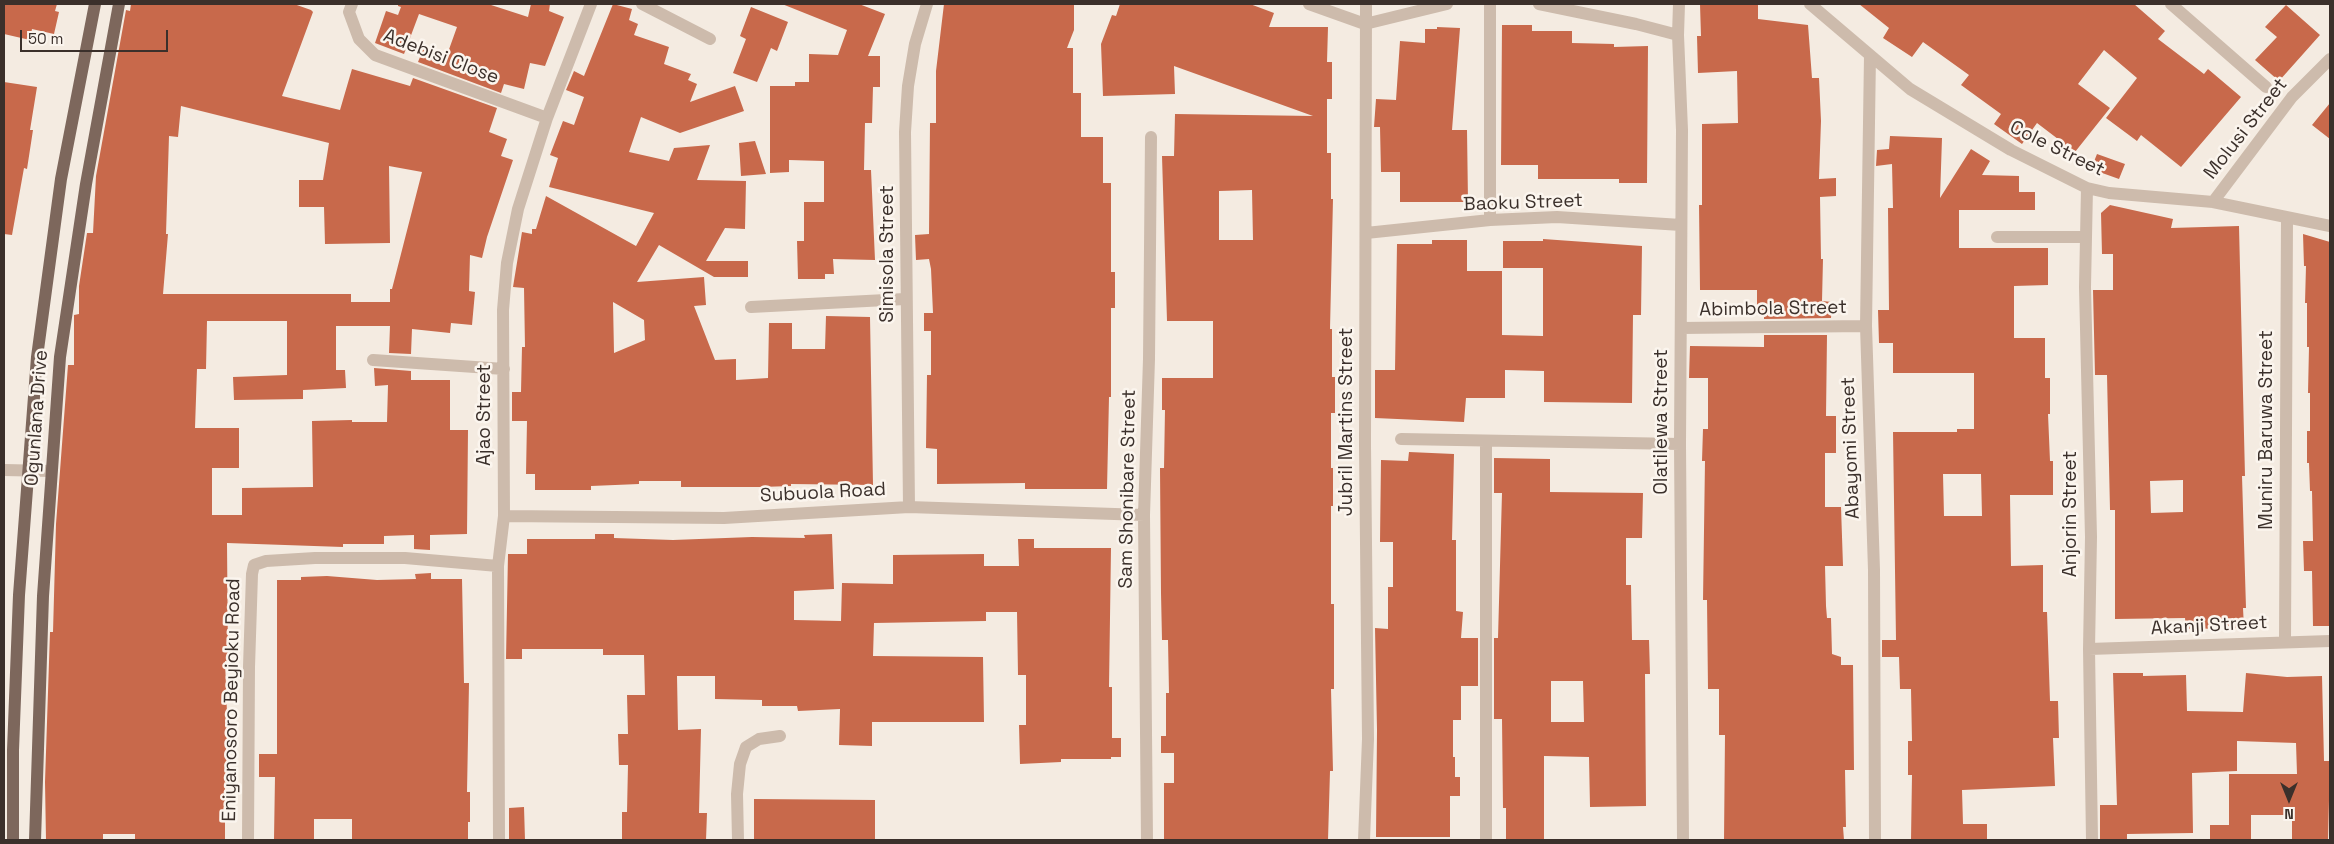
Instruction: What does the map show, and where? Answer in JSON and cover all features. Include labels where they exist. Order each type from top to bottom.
[{"type":"main road","name":"Ogunlana Drive","points":[[13,840],[13,740],[28,471],[37,357],[57,207],[95,4]]},
{"type":"main road","name":"Ogunlana Drive","points":[[35,840],[43,596],[60,358],[71,276],[119,4]]},
{"type":"street","name":"Adebisi Close","points":[[352,4],[350,12],[359,39],[375,55],[547,118]]},
{"type":"street","name":"Ajao Street","points":[[499,840],[498,566],[504,516],[503,310],[507,263],[518,209],[547,118],[592,4]]},
{"type":"street","points":[[642,4],[710,39]]},
{"type":"street","name":"Simisola Street","points":[[909,507],[905,132],[908,86],[915,44],[927,4]]},
{"type":"street","points":[[1309,4],[1365,24],[1447,4]]},
{"type":"street","name":"Jubril Martins Street","points":[[1364,840],[1368,739],[1366,4]]},
{"type":"street","points":[[1490,4],[1490,220]]},
{"type":"street","points":[[1539,4],[1636,24],[1678,35]]},
{"type":"street","name":"Olatilewa Street","points":[[1680,4],[1678,35],[1682,130],[1680,444],[1683,840]]},
{"type":"street","name":"Cole Street","points":[[1810,4],[1910,89],[2011,150],[2087,188],[2109,193],[2213,202],[2330,226]]},
{"type":"street","points":[[2171,4],[2266,87]]},
{"type":"street","name":"Abayomi Street","points":[[1870,55],[1866,326],[1874,570],[1875,840]]},
{"type":"street","name":"Molusi Street","points":[[2213,202],[2292,97],[2330,59]]},
{"type":"street","name":"Sam Shonibare Street","points":[[1147,840],[1144,515],[1149,359],[1151,137]]},
{"type":"street","name":"Anjorin Street","points":[[2087,188],[2085,237],[2091,537],[2089,649],[2092,840]]},
{"type":"street","name":"Baoku Street","points":[[1366,232],[1490,220],[1557,217],[1681,225]]},
{"type":"street","name":"Muniru Baruwa Street","points":[[2285,642],[2287,218]]},
{"type":"street","points":[[1997,237],[2085,237]]},
{"type":"street","points":[[751,307],[906,299]]},
{"type":"street","name":"Abimbola Street","points":[[1681,328],[1866,326]]},
{"type":"street","points":[[373,360],[504,368]]},
{"type":"street","points":[[1401,439],[1680,444]]},
{"type":"street","points":[[1486,441],[1486,840]]},
{"type":"street","points":[[4,470],[51,471]]},
{"type":"street","name":"Subuola Road","points":[[504,516],[724,518],[909,507],[1144,515]]},
{"type":"street","name":"Eniyanosoro Beyioku Road","points":[[248,840],[250,658],[252,574],[254,565],[266,561],[315,558],[405,558],[498,566]]},
{"type":"street","name":"Akanji Street","points":[[2089,649],[2330,641]]},
{"type":"street","points":[[738,840],[739,771],[746,747],[759,739],[780,736]]},
{"type":"building","points":[[4,4],[57,4],[55,11],[59,12],[54,34],[32,29],[30,40],[4,34]]},
{"type":"building","points":[[131,4],[294,4],[311,10],[313,12],[282,96],[340,110],[352,69],[410,86],[413,78],[497,108],[489,132],[507,139],[501,156],[513,160],[487,237],[482,258],[470,255],[469,291],[475,292],[472,325],[451,323],[450,333],[412,329],[411,354],[389,353],[390,326],[336,326],[336,370],[345,370],[346,388],[303,390],[303,399],[234,400],[233,377],[287,375],[287,321],[207,321],[206,369],[197,369],[195,428],[239,428],[239,468],[212,468],[212,515],[242,515],[242,488],[313,487],[312,421],[352,420],[352,422],[387,422],[388,385],[375,386],[374,368],[411,371],[411,380],[450,380],[450,430],[468,430],[467,534],[430,535],[430,550],[414,549],[414,535],[384,536],[384,544],[343,544],[343,547],[227,543],[228,661],[225,661],[228,740],[226,740],[225,840],[135,840],[135,834],[103,834],[103,840],[46,840],[45,782],[50,632],[53,632],[56,524],[68,365],[74,365],[74,315],[79,314],[79,286],[87,233],[93,233],[96,176],[126,10],[130,11]],"holes":[[[181,106],[329,143],[323,180],[299,180],[299,207],[324,207],[325,244],[390,243],[389,166],[422,172],[392,289],[390,289],[390,302],[351,302],[351,294],[163,294],[168,234],[166,234],[169,136],[178,137]]]},
{"type":"building","points":[[398,4],[488,4],[528,17],[531,4],[550,4],[549,11],[564,17],[545,66],[530,63],[524,89],[504,84],[501,93],[418,62],[424,47],[447,55],[457,27],[419,14],[404,54],[375,43],[386,11],[398,15],[401,7]]},
{"type":"building","points":[[613,4],[632,9],[629,20],[638,24],[634,35],[669,47],[664,64],[691,74],[688,80],[697,84],[690,102],[735,86],[744,111],[680,133],[641,117],[629,152],[669,161],[674,148],[710,145],[697,180],[746,181],[745,229],[725,228],[706,261],[748,261],[748,277],[714,277],[659,245],[637,282],[704,277],[706,305],[694,306],[715,360],[736,359],[736,380],[768,378],[769,323],[792,323],[792,349],[825,349],[826,316],[870,317],[873,485],[791,484],[791,486],[761,487],[681,487],[681,481],[639,481],[639,484],[591,486],[591,490],[535,490],[535,474],[526,474],[527,421],[512,421],[512,392],[521,392],[522,347],[525,347],[524,288],[513,287],[522,232],[532,234],[532,229],[536,229],[546,196],[636,246],[654,213],[549,187],[558,158],[550,155],[563,121],[574,125],[584,97],[566,90],[574,71],[584,76]],"holes":[[[613,302],[644,320],[645,340],[614,353]]]},
{"type":"building","points":[[782,4],[859,4],[885,14],[868,56],[880,56],[880,87],[873,87],[872,123],[865,123],[864,170],[871,170],[875,260],[833,259],[834,274],[825,274],[825,279],[798,279],[797,241],[804,241],[804,202],[824,202],[824,161],[789,160],[789,172],[770,173],[770,86],[795,86],[795,82],[809,82],[809,54],[838,55],[847,30]]},
{"type":"building","points":[[944,4],[1074,4],[1074,30],[1067,48],[1073,48],[1073,93],[1081,93],[1081,137],[1103,137],[1103,183],[1111,183],[1111,272],[1115,272],[1115,308],[1111,308],[1111,397],[1109,397],[1107,489],[1025,489],[1025,483],[937,484],[937,449],[926,448],[927,375],[931,375],[931,331],[924,331],[924,313],[933,313],[931,269],[929,259],[916,260],[915,235],[929,234],[930,123],[936,123],[936,71]]},
{"type":"building","points":[[1120,4],[1250,4],[1274,13],[1269,27],[1328,27],[1327,62],[1332,62],[1332,99],[1327,99],[1327,153],[1331,153],[1331,199],[1333,199],[1330,329],[1332,329],[1332,377],[1335,377],[1335,413],[1331,413],[1333,506],[1331,506],[1331,604],[1334,604],[1334,689],[1331,689],[1333,771],[1330,771],[1328,840],[1164,840],[1164,783],[1174,783],[1174,753],[1161,753],[1161,736],[1166,736],[1166,693],[1169,693],[1168,640],[1162,640],[1160,468],[1164,468],[1165,410],[1162,410],[1162,378],[1213,378],[1213,321],[1167,321],[1162,156],[1174,156],[1175,114],[1313,116],[1174,66],[1175,94],[1103,96],[1101,44],[1112,15],[1116,16]],"holes":[[[1252,190],[1253,240],[1219,240],[1219,191]]]},
{"type":"building","points":[[1700,4],[1758,4],[1758,19],[1808,25],[1812,78],[1819,78],[1821,121],[1819,179],[1836,178],[1836,196],[1820,197],[1821,259],[1823,259],[1822,301],[1832,302],[1831,318],[1764,319],[1764,310],[1757,310],[1757,290],[1700,290],[1699,205],[1702,205],[1702,124],[1738,123],[1737,71],[1698,73],[1697,36],[1701,36]]},
{"type":"building","points":[[1859,4],[2134,4],[2165,31],[2158,39],[2204,74],[2208,69],[2241,97],[2181,167],[2141,135],[2137,141],[2106,118],[2137,78],[2104,50],[2078,84],[2110,108],[2075,152],[2037,123],[2022,144],[1994,124],[2001,114],[1961,85],[1969,75],[1923,42],[1912,57],[1883,38],[1889,28]]},
{"type":"building","points":[[2286,5],[2320,35],[2279,81],[2255,60],[2277,37],[2265,27]]},
{"type":"building","points":[[751,7],[788,22],[777,51],[771,48],[757,82],[733,73],[746,39],[740,36]]},
{"type":"building","points":[[1502,25],[1532,25],[1532,31],[1572,31],[1572,43],[1614,44],[1614,47],[1648,46],[1647,183],[1619,183],[1619,179],[1538,179],[1538,165],[1501,165]]},
{"type":"building","points":[[1437,27],[1460,28],[1452,130],[1467,130],[1468,202],[1400,202],[1400,172],[1381,172],[1380,127],[1374,127],[1376,99],[1396,100],[1400,41],[1425,43],[1425,29],[1437,29]]},
{"type":"building","points":[[4,82],[37,87],[30,130],[33,130],[27,169],[24,168],[12,235],[4,234]]},
{"type":"building","points":[[2330,103],[2330,139],[2312,125]]},
{"type":"building","points":[[1890,136],[1942,138],[1940,198],[1971,149],[1990,161],[1982,175],[2019,176],[2019,192],[2035,192],[2035,210],[1959,210],[1959,248],[2048,248],[2048,285],[2014,286],[2014,338],[2045,338],[2045,378],[2050,378],[2050,414],[2048,414],[2050,461],[2053,461],[2053,495],[2010,495],[2011,566],[2043,565],[2043,612],[2047,612],[2050,701],[2058,701],[2059,738],[2053,738],[2055,786],[1962,790],[1963,824],[1987,824],[1987,840],[1911,840],[1912,775],[1908,775],[1908,741],[1912,741],[1911,689],[1900,689],[1899,657],[1882,657],[1882,640],[1896,640],[1893,432],[1957,432],[1957,429],[1974,429],[1974,373],[1893,373],[1893,343],[1879,343],[1878,310],[1889,310],[1888,208],[1893,208],[1892,164],[1876,166],[1877,150],[1889,149]],"holes":[[[1943,474],[1981,474],[1982,516],[1944,516]]]},
{"type":"building","points":[[755,141],[766,174],[741,176],[739,143]]},
{"type":"building","points":[[2097,154],[2125,164],[2119,179],[2091,169]]},
{"type":"building","points":[[2110,205],[2173,219],[2171,228],[2239,226],[2245,476],[2242,476],[2246,608],[2243,608],[2244,628],[2186,629],[2185,618],[2115,619],[2115,510],[2110,510],[2107,375],[2095,375],[2093,290],[2113,290],[2113,254],[2102,254],[2101,213]],"holes":[[[2183,480],[2183,512],[2151,513],[2150,481]]]},
{"type":"building","points":[[2303,234],[2330,242],[2330,626],[2313,626],[2312,571],[2304,571],[2303,541],[2313,541],[2312,491],[2310,491],[2309,463],[2307,463],[2307,431],[2310,431],[2310,393],[2308,393],[2309,347],[2307,347],[2306,266],[2304,266]]},
{"type":"building","points":[[1543,239],[1642,246],[1641,315],[1633,315],[1632,403],[1544,402],[1544,371],[1505,370],[1505,398],[1466,398],[1464,422],[1375,418],[1375,370],[1395,370],[1397,244],[1432,244],[1432,240],[1467,240],[1467,271],[1502,271],[1502,335],[1543,336],[1543,268],[1503,268],[1503,241],[1543,241]]},
{"type":"building","points":[[1764,335],[1827,335],[1826,416],[1836,416],[1836,453],[1825,453],[1825,507],[1841,507],[1843,566],[1825,566],[1826,606],[1827,618],[1831,618],[1832,654],[1841,657],[1841,665],[1853,665],[1854,770],[1845,770],[1846,827],[1843,827],[1844,840],[1724,840],[1725,735],[1719,735],[1719,689],[1708,689],[1707,600],[1703,600],[1705,461],[1702,461],[1703,429],[1708,429],[1708,378],[1689,378],[1690,346],[1764,347]]},
{"type":"building","points":[[1409,452],[1454,454],[1452,540],[1456,540],[1456,611],[1463,612],[1461,638],[1478,638],[1478,686],[1461,686],[1461,720],[1453,720],[1453,757],[1455,757],[1455,777],[1460,777],[1460,796],[1450,796],[1450,837],[1376,837],[1377,730],[1375,628],[1388,629],[1388,587],[1393,587],[1393,542],[1380,542],[1381,460],[1408,461]]},
{"type":"building","points":[[1494,458],[1550,459],[1550,492],[1643,493],[1642,538],[1626,538],[1626,585],[1631,585],[1632,640],[1649,640],[1650,674],[1645,674],[1646,806],[1590,807],[1589,757],[1544,756],[1544,840],[1506,840],[1506,808],[1503,808],[1502,719],[1494,719],[1494,638],[1498,638],[1502,493],[1494,493]],"holes":[[[1551,681],[1583,681],[1584,722],[1551,722]]]},
{"type":"building","points":[[595,534],[614,534],[614,538],[673,540],[752,537],[805,538],[804,535],[832,534],[834,589],[794,591],[794,620],[841,621],[842,583],[893,584],[893,555],[984,554],[984,566],[1019,566],[1018,539],[1034,539],[1034,548],[1111,548],[1109,687],[1112,687],[1112,738],[1121,738],[1121,757],[1111,757],[1111,759],[1061,759],[1061,762],[1020,764],[1019,725],[1026,725],[1026,675],[1018,675],[1017,612],[986,612],[986,621],[874,623],[873,656],[983,657],[984,722],[872,722],[872,746],[839,745],[840,709],[798,711],[797,706],[762,706],[762,700],[715,699],[715,676],[677,676],[678,730],[701,729],[699,813],[707,813],[706,840],[622,840],[622,812],[627,812],[628,765],[619,765],[618,734],[628,734],[627,695],[645,695],[644,655],[603,655],[603,649],[522,649],[522,659],[506,659],[508,554],[527,554],[527,539],[595,539]]},
{"type":"building","points":[[431,573],[431,579],[462,579],[464,683],[469,683],[467,792],[470,792],[470,822],[468,822],[468,840],[352,840],[352,819],[314,819],[314,840],[274,839],[275,777],[259,777],[259,754],[277,754],[277,580],[301,580],[301,577],[327,576],[377,580],[416,579],[415,574]]},
{"type":"building","points":[[2113,673],[2143,673],[2143,676],[2186,675],[2187,711],[2243,712],[2246,673],[2287,677],[2322,676],[2324,761],[2330,761],[2328,840],[2292,840],[2292,815],[2251,815],[2251,840],[2210,840],[2210,825],[2229,825],[2229,774],[2297,774],[2296,743],[2237,741],[2237,771],[2192,773],[2193,833],[2127,834],[2127,840],[2100,840],[2100,805],[2117,805]]},
{"type":"building","points":[[754,799],[875,800],[875,840],[754,840]]},
{"type":"building","points":[[524,807],[525,840],[509,840],[509,808]]}]
